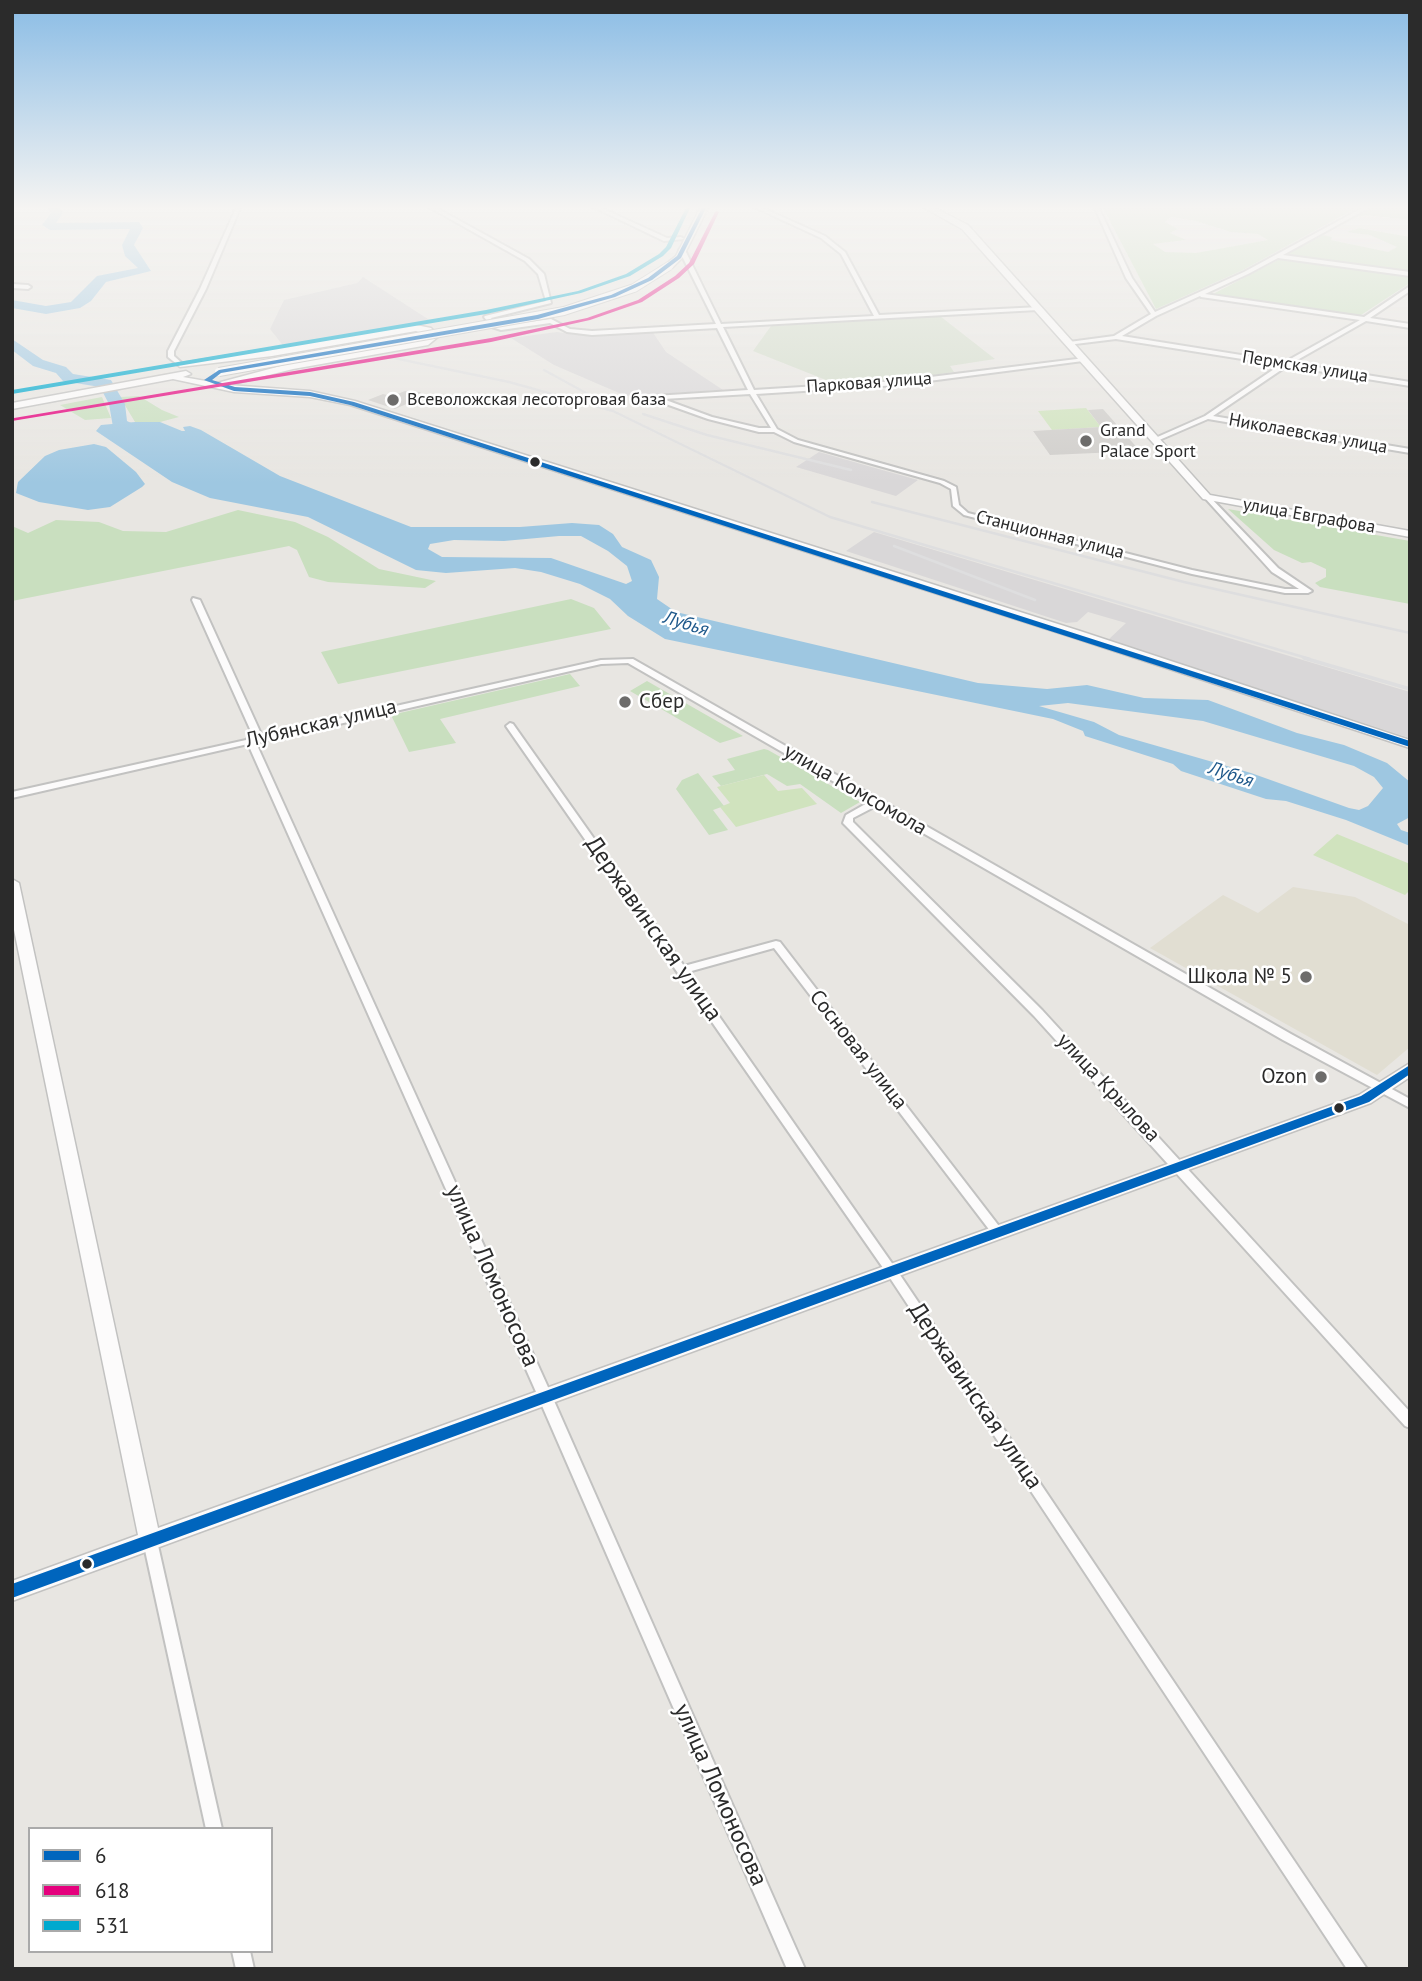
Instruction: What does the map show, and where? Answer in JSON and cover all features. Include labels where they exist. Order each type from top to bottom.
[{"type":"street","points":[[198,298],[171,351],[171,357],[192,369],[215,370],[564,311],[602,298]]},
{"type":"street","points":[[549,298],[544,305],[486,319],[501,328],[546,321],[580,333],[1038,308]]},
{"type":"street","points":[[12,406],[556,308],[584,298]]},
{"type":"street","points":[[706,298],[751,391],[775,430]]},
{"type":"street","points":[[867,298],[878,318]]},
{"type":"street","points":[[1029,298],[1207,497]]},
{"type":"street","points":[[1143,298],[1154,315]]},
{"type":"street","points":[[1069,344],[1116,337],[1154,315],[1193,298]]},
{"type":"street","points":[[1223,298],[1410,326]]},
{"type":"street","points":[[1155,439],[1207,417],[1286,364],[1364,320],[1395,298]]},
{"type":"street","points":[[180,364],[272,353],[412,329],[425,329],[435,336],[428,342],[292,366],[218,386],[210,383],[207,378],[215,370]]},
{"type":"street","name":"Пермская улица","points":[[1116,337],[1410,384]]},
{"type":"street","name":"Парковая улица","points":[[654,398],[898,383],[1083,359]]},
{"type":"street","points":[[177,377],[183,371],[180,364]]},
{"type":"street","points":[[177,377],[218,386],[317,395],[352,402],[1410,744]]},
{"type":"street","name":"Станционная улица","points":[[654,398],[710,418],[759,430],[775,430],[796,441],[949,485],[954,488],[956,506],[966,514],[1192,572],[1285,591],[1308,591],[1275,570],[1207,497]]},
{"type":"street","name":"Николаевская улица","points":[[1207,417],[1410,451]]},
{"type":"street","name":"улица Евграфова","points":[[1207,497],[1410,534]]},
{"type":"street","name":"улица Ломоносова","points":[[196,600],[254,738],[796,1969]]},
{"type":"street","name":"Лубянская улица","points":[[12,795],[254,738],[601,662],[630,661]]},
{"type":"street","name":"улица Комсомола","points":[[630,661],[1410,1104]]},
{"type":"street","name":"Державинская улица","points":[[510,726],[892,1272],[1358,1969]]},
{"type":"street","name":"улица Крылова","points":[[876,802],[849,817],[848,824],[1038,1013],[1410,1422]]},
{"type":"street","points":[[12,883],[150,1541],[214,1827]]},
{"type":"street","name":"Сосновая улица","points":[[683,970],[776,944],[999,1233]]},
{"type":"street","points":[[12,1591],[1365,1099],[1410,1069]]},
{"type":"shaded area","points":[[396,298],[431,321],[285,348],[270,329],[284,300]]},
{"type":"shaded area","points":[[652,331],[666,352],[723,390],[626,396],[554,365],[511,338],[557,332],[578,335]]},
{"type":"shaded area","points":[[819,452],[918,480],[896,496],[796,467]]},
{"type":"shaded area","points":[[874,532],[1410,692],[1410,738],[1108,640],[1126,623],[1088,612],[1077,622],[1066,623],[846,551]]},
{"type":"shaded area","name":"Школа № 5","points":[[1293,887],[1355,897],[1410,925],[1410,1047],[1377,1075],[1150,948],[1223,895],[1258,913]]},
{"type":"green space","points":[[1150,298],[1180,298],[1156,309]]},
{"type":"green space","points":[[1241,298],[1386,298],[1358,317]]},
{"type":"green space","points":[[940,316],[995,359],[950,366],[954,372],[895,381],[836,384],[753,351],[771,326]]},
{"type":"green space","points":[[139,396],[179,417],[160,422],[135,422],[120,397]]},
{"type":"green space","points":[[102,397],[111,418],[85,420],[60,405]]},
{"type":"green space","points":[[1086,408],[1101,427],[1052,430],[1038,411]]},
{"type":"green space","points":[[1228,509],[1410,541],[1410,604],[1320,587],[1315,583],[1326,577],[1326,569],[1311,562],[1302,563],[1274,550]]},
{"type":"green space","points":[[238,510],[295,522],[328,537],[379,569],[436,581],[425,588],[328,582],[309,577],[297,550],[289,546],[12,601],[12,526],[28,533],[56,520],[99,522],[123,531],[166,532]]},
{"type":"green space","points":[[571,599],[594,608],[611,629],[338,684],[321,652]]},
{"type":"green space","points":[[570,674],[580,686],[440,719],[456,743],[409,752],[391,715]]},
{"type":"green space","points":[[647,681],[743,736],[720,743],[630,691]]},
{"type":"green space","points":[[764,749],[860,802],[841,813],[800,784],[787,786],[767,774],[721,786],[712,776],[735,770],[727,759]]},
{"type":"green space","points":[[698,773],[724,806],[713,810],[728,830],[709,835],[676,789],[682,780]]},
{"type":"green space","points":[[764,775],[778,791],[802,788],[817,804],[736,827],[720,807],[730,803],[717,787]]},
{"type":"green space","points":[[1337,834],[1410,864],[1410,890],[1405,895],[1313,855]]},
{"type":"water","points":[[160,422],[182,431],[185,431],[183,427],[190,426],[280,476],[411,527],[520,527],[572,523],[599,525],[613,534],[622,547],[651,560],[659,577],[657,599],[676,612],[978,683],[1047,689],[1087,685],[1144,698],[1208,700],[1297,733],[1344,745],[1387,763],[1410,782],[1410,817],[1397,824],[1401,830],[1410,833],[1410,846],[1346,820],[1286,801],[1266,799],[1181,771],[1173,764],[1085,736],[1083,731],[1053,719],[665,639],[628,616],[610,599],[580,584],[541,572],[515,568],[446,573],[416,570],[308,517],[210,498],[172,482],[96,431],[101,425]],"holes":[[[581,536],[608,551],[627,566],[632,581],[626,584],[551,558],[442,557],[428,549],[430,544],[454,540],[504,541]],[[1068,703],[1203,721],[1354,766],[1374,777],[1383,788],[1368,806],[1359,810],[1349,808],[1251,773],[1119,735],[1094,722],[1039,706]]]},
{"type":"water","points":[[94,444],[106,447],[136,472],[145,484],[110,507],[88,510],[39,502],[16,493],[18,482],[45,456],[59,450]]},
{"type":"building","name":"Всеволожская лесоторговая база","points":[[405,391],[421,392],[411,402],[395,409],[368,400],[383,394],[392,396]]},
{"type":"building","name":"Grand Palace Sport","points":[[1103,409],[1140,451],[1050,455],[1033,431],[1101,427],[1088,410]]},
{"type":"waterway","name":"Лубья","points":[[12,304],[46,310],[75,305],[85,298]]},
{"type":"waterway","name":"Лубья","points":[[12,343],[38,363],[61,370],[68,378],[106,383],[117,404],[119,424],[151,437]]},
{"type":"railway","points":[[389,357],[509,382],[613,411],[830,517],[1310,659]]},
{"type":"railway","points":[[544,370],[597,399]]},
{"type":"railway","points":[[643,414],[707,435],[851,470]]},
{"type":"railway","points":[[872,502],[1184,582],[1410,633]]},
{"type":"railway","points":[[894,546],[1035,600]]},
{"type":"railway","points":[[1304,658],[1410,689]]},
{"type":"transit line","name":"531","points":[[12,392],[486,312],[549,298]]},
{"type":"transit line","name":"6","points":[[604,298],[538,317],[219,372],[207,380],[234,389],[310,394],[352,403],[1410,744]]},
{"type":"transit line","name":"618","points":[[14,420],[491,340],[588,319],[644,298]]},
{"type":"transit line","name":"6","points":[[12,1591],[1365,1099],[1410,1069]]},
{"type":"place","name":"Всеволожская лесоторговая база","points":[[393,400]]},
{"type":"place","name":"Grand Palace Sport","points":[[1086,441]]},
{"type":"place","name":"Сбер","points":[[625,702]]},
{"type":"place","name":"Школа № 5","points":[[1306,977]]},
{"type":"place","name":"Ozon","points":[[1321,1077]]}]
